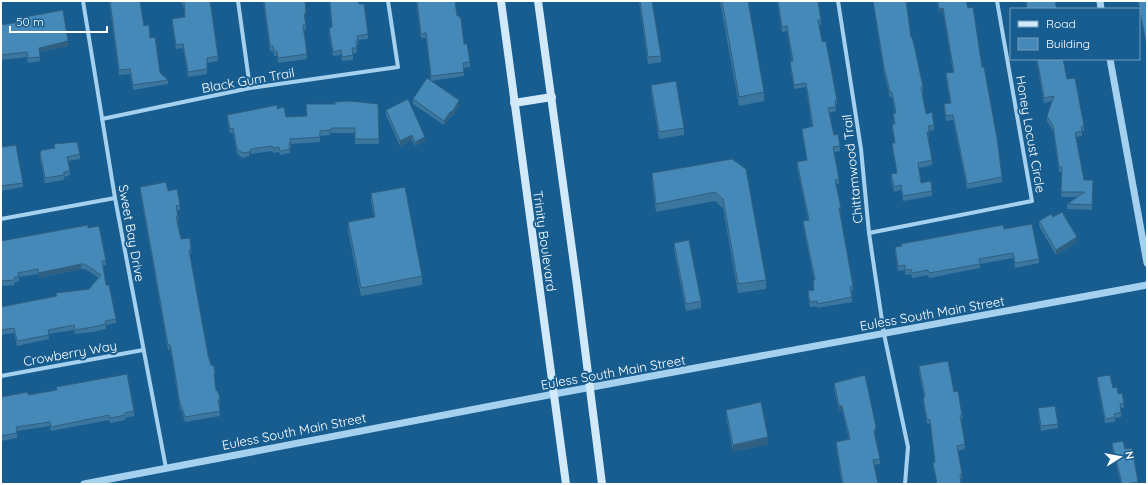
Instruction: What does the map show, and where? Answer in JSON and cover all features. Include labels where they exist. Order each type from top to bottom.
[{"type":"main road","name":"Trinity Boulevard","points":[[501,1],[566,484]]},
{"type":"main road","name":"Trinity Boulevard","points":[[538,1],[552,97],[602,484]]},
{"type":"main road","points":[[514,103],[552,97]]},
{"type":"street","name":"Sweet Bay Drive","points":[[83,1],[115,198],[142,350],[166,468]]},
{"type":"street","points":[[238,1],[250,88]]},
{"type":"street","name":"Black Gum Trail","points":[[102,118],[250,88],[398,67],[388,1]]},
{"type":"street","name":"Chittamwood Trail","points":[[838,1],[861,149],[869,233],[884,334],[908,447],[905,484]]},
{"type":"street","name":"Honey Locust Circle","points":[[869,233],[1032,201],[997,1]]},
{"type":"street","points":[[1110,60],[1147,263]]},
{"type":"street","points":[[1,220],[115,198]]},
{"type":"street","name":"Euless South Main Street","points":[[84,484],[554,394],[1147,285]]},
{"type":"street","name":"Crowberry Way","points":[[1,376],[142,350]]},
{"type":"building","points":[[110,1],[140,1],[144,26],[149,25],[150,38],[155,37],[160,73],[168,80],[133,85],[130,69],[119,70]]},
{"type":"building","points":[[184,1],[210,1],[218,56],[207,58],[207,69],[188,72],[183,44],[176,45],[172,19],[185,17]]},
{"type":"building","points":[[264,1],[305,1],[306,12],[304,15],[306,25],[303,25],[307,54],[278,58],[277,51],[274,51],[273,46],[270,46]]},
{"type":"building","points":[[330,1],[358,1],[359,4],[364,4],[368,34],[357,36],[357,48],[352,48],[353,55],[342,57],[341,50],[333,52],[329,28],[332,27]]},
{"type":"building","points":[[417,1],[455,1],[457,16],[461,19],[464,44],[467,44],[470,62],[463,63],[464,72],[431,76],[426,33],[421,34]]},
{"type":"building","points":[[640,1],[652,1],[661,56],[648,57]]},
{"type":"building","points":[[722,1],[748,1],[764,92],[739,97]]},
{"type":"building","points":[[778,1],[818,1],[821,20],[818,20],[822,41],[826,42],[837,100],[835,100],[836,107],[828,108],[834,135],[838,134],[840,146],[833,147],[839,179],[835,180],[841,208],[839,208],[853,286],[850,287],[852,297],[817,304],[817,301],[810,302],[808,291],[814,290],[813,280],[815,280],[803,221],[809,220],[797,162],[807,160],[802,129],[813,126],[806,83],[794,85],[790,61],[793,61],[787,26],[782,27]]},
{"type":"building","points":[[873,1],[906,1],[911,37],[923,87],[921,87],[926,114],[932,112],[934,125],[928,126],[929,132],[927,132],[932,160],[918,163],[921,183],[931,181],[932,191],[903,196],[901,185],[894,187],[891,174],[897,173],[892,143],[895,143],[892,124],[895,124],[893,113],[896,113],[892,92],[890,92],[884,68]]},
{"type":"building","points":[[938,1],[966,1],[968,8],[973,7],[982,67],[984,67],[997,138],[1002,177],[967,184],[953,115],[946,116],[944,104],[951,103],[946,73],[954,72],[943,8],[939,9]]},
{"type":"building","points":[[1026,1],[1055,1],[1057,8],[1032,8],[1027,8]]},
{"type":"building","points":[[1138,1],[1147,1],[1147,47],[1140,8]]},
{"type":"building","points":[[63,10],[68,41],[39,48],[40,57],[28,58],[27,52],[1,55],[1,25],[20,22],[20,18]]},
{"type":"building","points":[[1037,60],[1063,60],[1067,79],[1075,78],[1084,126],[1081,127],[1082,131],[1075,133],[1084,180],[1093,180],[1092,205],[1067,204],[1085,192],[1061,192],[1062,167],[1059,167],[1053,126],[1047,116],[1054,96],[1044,98]]},
{"type":"building","points":[[427,78],[459,100],[453,111],[450,112],[444,121],[413,99]]},
{"type":"building","points":[[676,81],[684,128],[659,132],[651,85]]},
{"type":"building","points":[[408,99],[425,137],[415,142],[412,135],[400,141],[386,110]]},
{"type":"building","points":[[349,101],[378,104],[379,139],[355,139],[355,128],[331,128],[330,130],[320,131],[320,137],[290,139],[290,149],[280,151],[279,147],[273,148],[272,146],[251,149],[249,152],[243,153],[237,149],[233,128],[230,129],[227,115],[277,105],[277,109],[284,107],[286,117],[307,116],[306,104],[335,104],[335,102]]},
{"type":"building","points":[[77,142],[80,154],[67,157],[70,171],[64,172],[64,175],[45,178],[40,153],[42,150],[55,148],[54,144]]},
{"type":"building","points":[[16,145],[23,183],[1,186],[1,147]]},
{"type":"building","points":[[732,159],[746,169],[766,280],[738,284],[723,199],[715,192],[656,204],[652,173]]},
{"type":"building","points":[[166,182],[168,191],[177,189],[180,205],[176,206],[178,217],[176,217],[181,239],[190,238],[191,250],[189,250],[208,355],[211,365],[214,366],[216,390],[220,398],[218,401],[220,411],[185,417],[180,405],[172,354],[170,345],[168,345],[140,187]]},
{"type":"building","points":[[405,187],[422,276],[361,288],[348,222],[375,217],[371,193]]},
{"type":"building","points":[[1062,212],[1077,237],[1056,250],[1039,221],[1051,214],[1053,217]]},
{"type":"building","points":[[1032,224],[1039,259],[1015,263],[1013,253],[979,259],[980,264],[929,273],[928,270],[912,273],[911,269],[905,270],[905,265],[898,266],[895,247],[902,246],[901,244],[1003,225],[1004,229]]},
{"type":"building","points":[[88,225],[88,228],[99,226],[106,261],[102,261],[106,285],[109,285],[116,319],[105,321],[106,324],[75,330],[74,325],[48,330],[49,335],[17,341],[14,328],[1,330],[1,307],[57,296],[56,293],[89,289],[101,275],[85,264],[81,264],[38,273],[38,269],[18,273],[19,277],[15,277],[14,280],[1,281],[1,241]]},
{"type":"building","points":[[689,240],[701,301],[686,304],[674,243]]},
{"type":"building","points":[[948,361],[954,392],[958,391],[962,415],[960,416],[965,444],[957,446],[962,474],[960,475],[961,484],[937,484],[933,463],[935,462],[930,420],[927,419],[923,397],[925,397],[919,366]]},
{"type":"building","points":[[127,374],[134,411],[125,413],[125,415],[110,418],[109,415],[51,427],[50,422],[16,427],[17,433],[1,436],[1,397],[28,392],[28,395],[57,390],[56,387]]},
{"type":"building","points":[[865,375],[876,427],[874,432],[880,459],[873,460],[878,484],[843,484],[836,442],[850,439],[842,406],[839,406],[834,383]]},
{"type":"building","points":[[1110,375],[1113,388],[1117,387],[1118,394],[1122,393],[1124,403],[1120,404],[1121,412],[1114,414],[1115,417],[1105,419],[1097,377]]},
{"type":"building","points":[[761,402],[768,437],[733,445],[726,410]]},
{"type":"building","points":[[1055,406],[1058,424],[1041,426],[1038,408]]},
{"type":"building","points":[[1123,441],[1125,449],[1132,448],[1138,482],[1122,484],[1112,443]]}]
